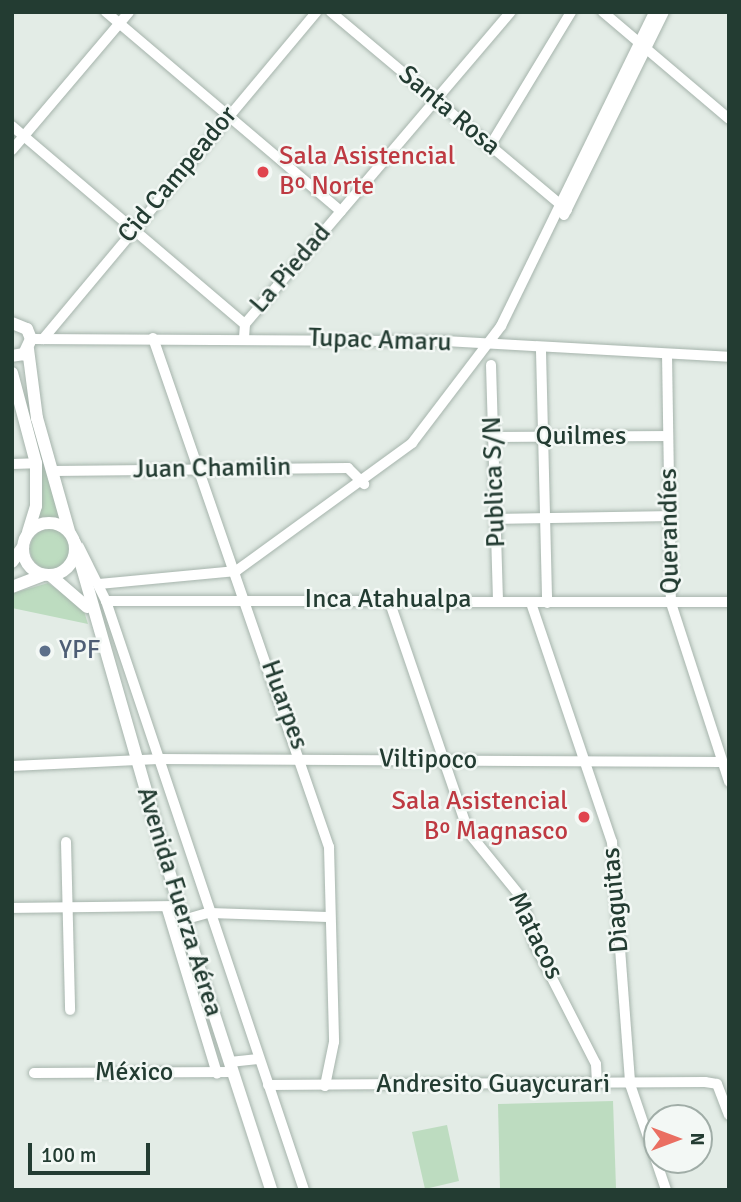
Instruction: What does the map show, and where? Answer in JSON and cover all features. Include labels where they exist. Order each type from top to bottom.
[{"type":"main road","points":[[12,356],[34,343],[14,322]]},
{"type":"main road","name":"Avenida Fuerza Aérea","points":[[34,343],[28,377],[136,764],[172,906],[183,920],[271,1190]]},
{"type":"main road","points":[[12,373],[36,463],[36,506],[23,547],[12,562]]},
{"type":"main road","points":[[12,587],[70,565],[73,538],[48,522],[27,534]]},
{"type":"main road","points":[[23,547],[30,568],[47,575],[92,613]]},
{"type":"street","points":[[106,12],[341,211]]},
{"type":"street","points":[[12,150],[129,12]]},
{"type":"street","name":"Cid Campeador","points":[[34,343],[316,12]]},
{"type":"street","name":"Santa Rosa","points":[[331,12],[564,207]]},
{"type":"street","name":"La Piedad","points":[[244,338],[245,324],[511,12]]},
{"type":"street","points":[[490,146],[571,12]]},
{"type":"street","points":[[603,12],[729,120]]},
{"type":"street","points":[[645,48],[654,12]]},
{"type":"street","points":[[99,584],[236,571],[363,484],[426,429],[488,345],[564,207],[664,12]]},
{"type":"street","points":[[12,126],[245,324]]},
{"type":"street","name":"Tupac Amaru","points":[[34,343],[153,338],[244,338],[488,345],[541,351],[729,357]]},
{"type":"street","name":"Huarpes","points":[[153,338],[303,759],[329,847],[334,1042],[325,1086]]},
{"type":"street","points":[[541,351],[547,604]]},
{"type":"street","name":"Querandíes","points":[[667,354],[671,603],[729,782]]},
{"type":"street","name":"Publica S/N","points":[[491,365],[498,600]]},
{"type":"street","name":"Quilmes","points":[[493,438],[668,436]]},
{"type":"street","points":[[12,464],[36,463]]},
{"type":"street","name":"Juan Chamilin","points":[[53,471],[348,468],[363,484]]},
{"type":"street","points":[[496,519],[669,516]]},
{"type":"street","points":[[73,538],[106,601],[208,913],[304,1190]]},
{"type":"street","name":"Matacos","points":[[388,600],[477,848],[521,897],[535,946],[596,1064],[597,1083]]},
{"type":"street","name":"Inca Atahualpa","points":[[106,601],[498,600],[547,604],[729,602]]},
{"type":"street","name":"Diaguitas","points":[[531,603],[586,761],[614,854],[629,1084],[666,1190]]},
{"type":"street","name":"Viltipoco","points":[[12,766],[136,764],[158,759],[721,762]]},
{"type":"street","points":[[66,842],[70,1010]]},
{"type":"street","points":[[12,908],[172,906],[217,1074]]},
{"type":"street","points":[[183,920],[208,913],[330,917]]},
{"type":"street","name":"México","points":[[34,1073],[217,1074],[258,1059]]},
{"type":"street","name":"Andresito Guaycurari","points":[[268,1085],[717,1084],[729,1115]]},
{"type":"green space","points":[[42,458],[60,518],[38,517]]},
{"type":"green space","points":[[50,529],[64,535],[70,549],[64,563],[50,569],[36,563],[30,549],[36,535]]},
{"type":"green space","points":[[48,583],[83,608],[88,624],[12,608],[14,593]]},
{"type":"green space","points":[[613,1101],[616,1188],[500,1190],[498,1104]]},
{"type":"green space","points":[[447,1125],[459,1181],[425,1189],[412,1132]]},
{"type":"place","name":"Sala Asistencial Bº Norte","points":[[263,172]]},
{"type":"place","name":"YPF","points":[[45,651]]},
{"type":"place","name":"Sala Asistencial Bº Magnasco","points":[[584,817]]}]
